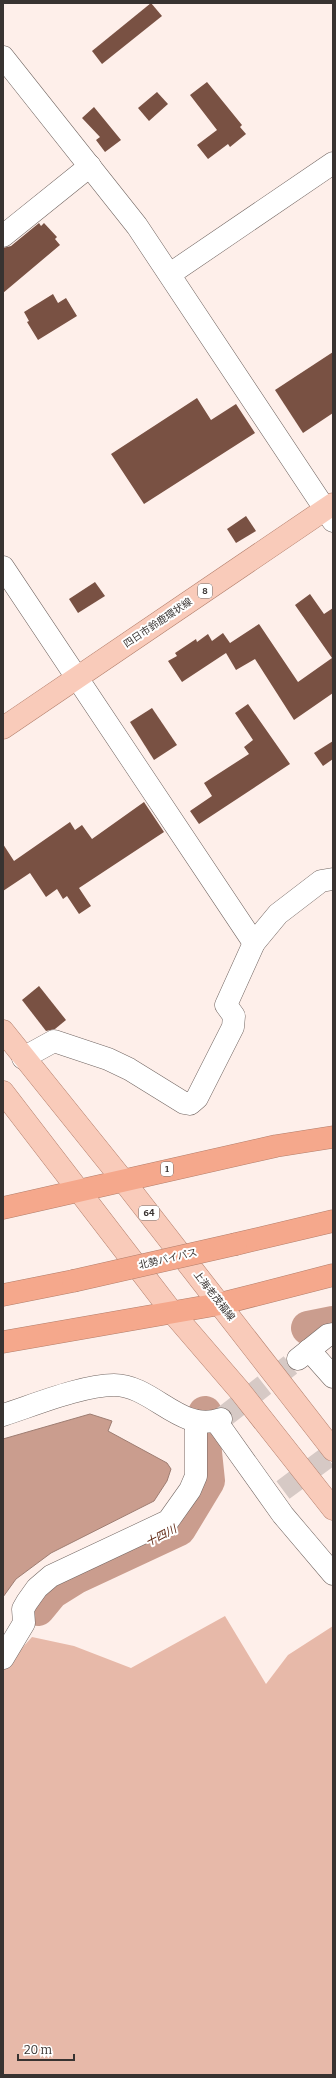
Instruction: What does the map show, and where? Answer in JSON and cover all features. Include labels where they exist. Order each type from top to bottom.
[{"type":"highway","name":"1","points":[[3,1208],[122,1179],[276,1146],[333,1137]]},
{"type":"highway","name":"北勢バイパス","points":[[3,1295],[73,1281],[333,1221]]},
{"type":"highway","points":[[3,1342],[220,1304],[333,1275]]},
{"type":"main road","name":"四日市鈴鹿環状線","points":[[3,728],[330,512]]},
{"type":"main road","name":"上海老茂福線","points":[[3,1032],[122,1179],[333,1450]]},
{"type":"main road","points":[[3,1092],[172,1312],[240,1391],[333,1509]]},
{"type":"street","points":[[3,57],[137,226],[330,512]]},
{"type":"street","points":[[170,274],[333,162]]},
{"type":"street","points":[[3,236],[90,166]]},
{"type":"street","points":[[3,567],[254,943]]},
{"type":"street","points":[[23,1058],[54,1041],[108,1059],[184,1103],[190,1104],[197,1098],[233,1027],[234,1016],[226,1005],[254,943],[278,914],[321,881],[333,879]]},
{"type":"street","points":[[333,1334],[328,1335],[303,1354],[333,1377]]},
{"type":"street","points":[[3,1415],[93,1387],[115,1385],[132,1389],[209,1421],[278,1494],[333,1574]]},
{"type":"street","points":[[3,1658],[24,1623],[23,1609],[27,1602],[37,1588],[51,1576],[168,1521],[190,1490],[196,1476],[209,1421]]},
{"type":"shaded area","points":[[90,1414],[112,1421],[108,1431],[167,1463],[171,1469],[167,1481],[154,1501],[51,1553],[16,1579],[3,1597],[3,1439]]},
{"type":"shaded area","points":[[225,1616],[266,1684],[288,1655],[333,1626],[333,2075],[3,2075],[3,1669],[32,1637],[74,1646],[131,1668]]},
{"type":"building","points":[[151,3],[162,16],[102,64],[92,51]]},
{"type":"building","points":[[207,82],[242,125],[240,127],[246,134],[230,147],[228,144],[208,159],[197,145],[217,130],[190,95]]},
{"type":"building","points":[[157,92],[168,104],[149,121],[138,108]]},
{"type":"building","points":[[94,107],[121,140],[105,152],[96,140],[100,137],[82,118]]},
{"type":"building","points":[[39,223],[41,226],[44,223],[57,237],[55,239],[60,245],[3,293],[3,248],[11,246]]},
{"type":"building","points":[[53,294],[58,303],[66,298],[77,316],[38,340],[27,322],[29,321],[24,312]]},
{"type":"building","points":[[333,352],[333,413],[303,433],[275,390]]},
{"type":"building","points":[[197,398],[211,420],[236,404],[255,433],[144,504],[111,454]]},
{"type":"building","points":[[246,516],[256,531],[236,543],[227,529]]},
{"type":"building","points":[[95,582],[105,596],[78,613],[69,599]]},
{"type":"building","points":[[310,594],[324,614],[333,608],[333,693],[294,720],[255,659],[236,670],[226,653],[182,682],[168,661],[177,656],[175,653],[196,639],[197,642],[208,634],[212,641],[223,633],[230,643],[259,624],[298,682],[332,658],[295,605]]},
{"type":"building","points":[[248,704],[290,764],[199,824],[190,811],[212,796],[204,783],[249,754],[244,747],[253,740],[235,713]]},
{"type":"building","points":[[152,708],[177,745],[154,760],[130,722]]},
{"type":"building","points":[[333,741],[333,759],[323,766],[314,753]]},
{"type":"building","points":[[144,802],[164,832],[79,888],[91,906],[79,914],[67,896],[63,899],[57,889],[46,897],[30,873],[3,891],[3,844],[14,861],[70,822],[75,830],[82,825],[92,839]]},
{"type":"building","points":[[39,986],[66,1020],[55,1029],[46,1031],[22,1000]]},
{"type":"waterway","name":"十四川","points":[[308,1328],[333,1323]]},
{"type":"waterway","name":"十四川","points":[[38,1609],[52,1592],[76,1577],[179,1529],[208,1481],[203,1433],[205,1413]]},
{"type":"tunnel","points":[[221,1419],[298,1359]]},
{"type":"tunnel","points":[[283,1490],[333,1453]]}]
